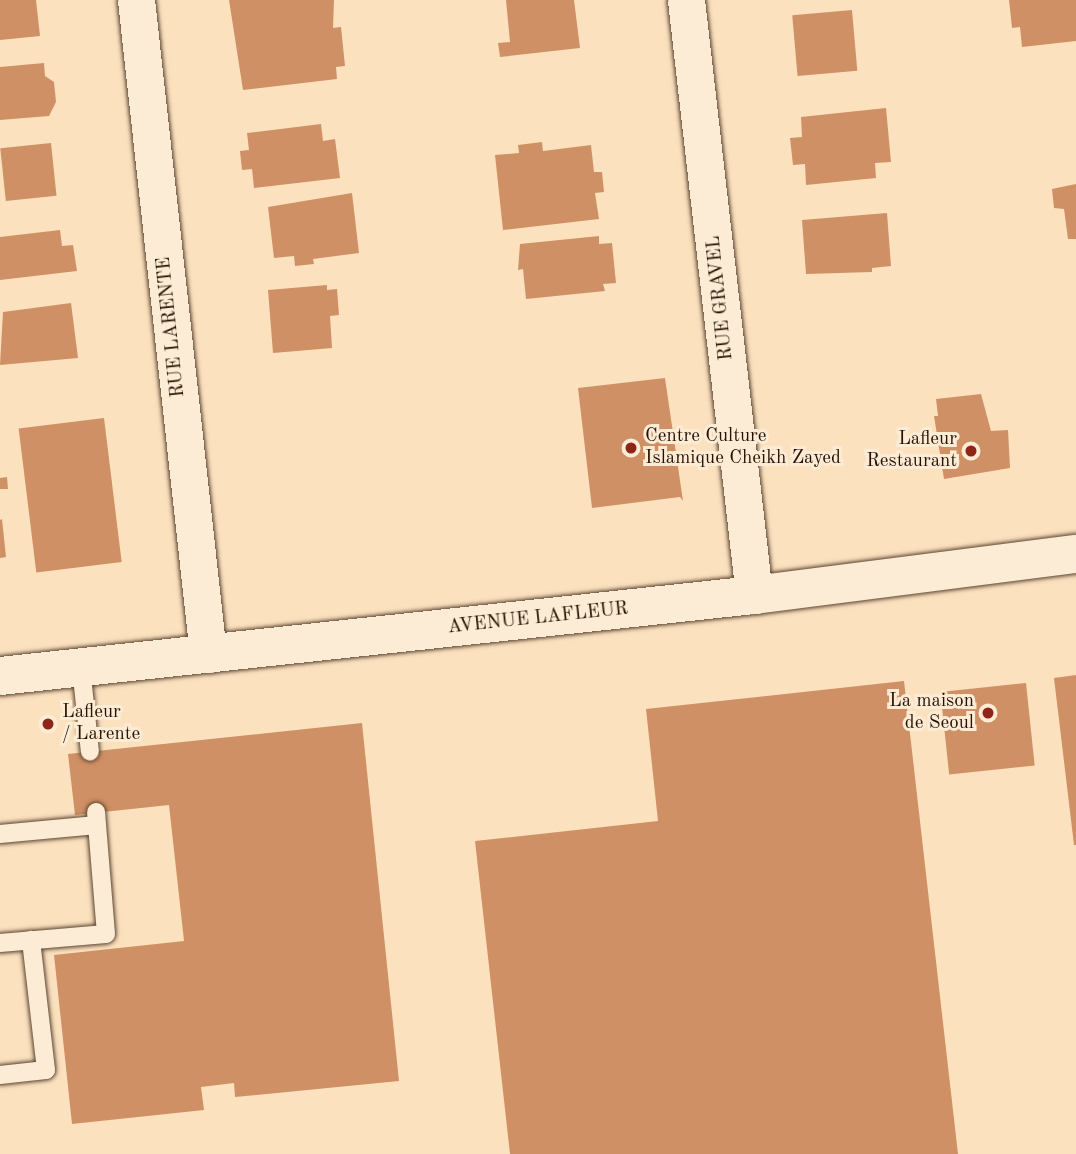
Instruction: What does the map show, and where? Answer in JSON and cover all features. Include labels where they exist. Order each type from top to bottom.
[{"type":"main road","name":"AVENUE LAFLEUR","points":[[0,676],[754,596],[1076,554]]},
{"type":"street","name":"RUE LARENTE","points":[[136,0],[208,654]]},
{"type":"street","name":"RUE GRAVEL","points":[[686,0],[754,596]]},
{"type":"lane","points":[[81,667],[90,752]]},
{"type":"lane","points":[[0,834],[97,819],[106,934],[0,943]]},
{"type":"lane","points":[[0,1075],[46,1070],[31,940]]},
{"type":"building","points":[[0,0],[36,0],[40,36],[0,40]]},
{"type":"building","points":[[229,0],[334,0],[333,28],[341,27],[345,66],[336,67],[337,79],[243,90]]},
{"type":"building","points":[[506,0],[574,0],[580,48],[500,57],[498,43],[510,42]]},
{"type":"building","points":[[1009,0],[1076,0],[1076,41],[1022,47],[1020,27],[1012,28]]},
{"type":"building","points":[[852,10],[857,71],[798,76],[792,15]]},
{"type":"building","points":[[44,63],[45,76],[54,82],[56,102],[49,116],[0,120],[0,67]]},
{"type":"building","points":[[886,108],[891,162],[875,163],[876,178],[806,185],[805,164],[793,165],[790,138],[802,137],[801,117]]},
{"type":"building","points":[[321,124],[323,141],[335,139],[340,178],[254,188],[252,169],[242,170],[240,151],[249,150],[247,133]]},
{"type":"building","points":[[542,142],[543,151],[591,145],[594,172],[602,172],[604,192],[595,193],[599,219],[503,230],[495,155],[519,153],[518,145]]},
{"type":"building","points":[[51,143],[57,196],[6,201],[0,148]]},
{"type":"building","points":[[1076,184],[1076,239],[1068,239],[1064,209],[1054,208],[1052,189]]},
{"type":"building","points":[[352,193],[359,253],[313,259],[314,264],[295,266],[294,256],[274,258],[268,207]]},
{"type":"building","points":[[887,213],[891,266],[872,268],[872,272],[806,274],[802,220]]},
{"type":"building","points":[[60,230],[62,246],[73,245],[77,271],[0,280],[0,237]]},
{"type":"building","points":[[599,236],[599,244],[612,243],[616,283],[603,284],[605,291],[526,299],[523,269],[518,270],[520,244]]},
{"type":"building","points":[[327,285],[327,290],[337,289],[339,315],[330,316],[332,348],[273,353],[268,290]]},
{"type":"building","points":[[71,303],[78,358],[0,365],[3,312]]},
{"type":"building","name":"Centre Culture Islamique Cheikh Zayed","points":[[665,378],[683,501],[680,497],[592,508],[578,388]]},
{"type":"building","points":[[981,394],[991,431],[1008,430],[1010,468],[944,479],[934,416],[938,416],[936,399]]},
{"type":"building","points":[[104,418],[122,562],[36,572],[19,428]]},
{"type":"building","points":[[7,477],[8,489],[0,489],[0,478]]},
{"type":"building","points":[[2,519],[6,557],[0,558],[0,520]]},
{"type":"building","points":[[1076,675],[1076,845],[1074,845],[1054,678]]},
{"type":"building","points":[[904,681],[958,1154],[510,1154],[475,841],[658,821],[646,709]]},
{"type":"building","points":[[1026,683],[1035,766],[949,775],[940,692]]},
{"type":"building","points":[[362,723],[399,1081],[235,1097],[234,1083],[201,1087],[204,1110],[72,1124],[54,955],[184,941],[169,805],[75,815],[68,754]]},
{"type":"place","name":"Centre Culture Islamique Cheikh Zayed","points":[[631,448]]},
{"type":"place","name":"Lafleur Restaurant","points":[[971,451]]},
{"type":"place","name":"La maison de Seoul","points":[[988,713]]},
{"type":"place","name":"Lafleur / Larente","points":[[48,724]]}]
